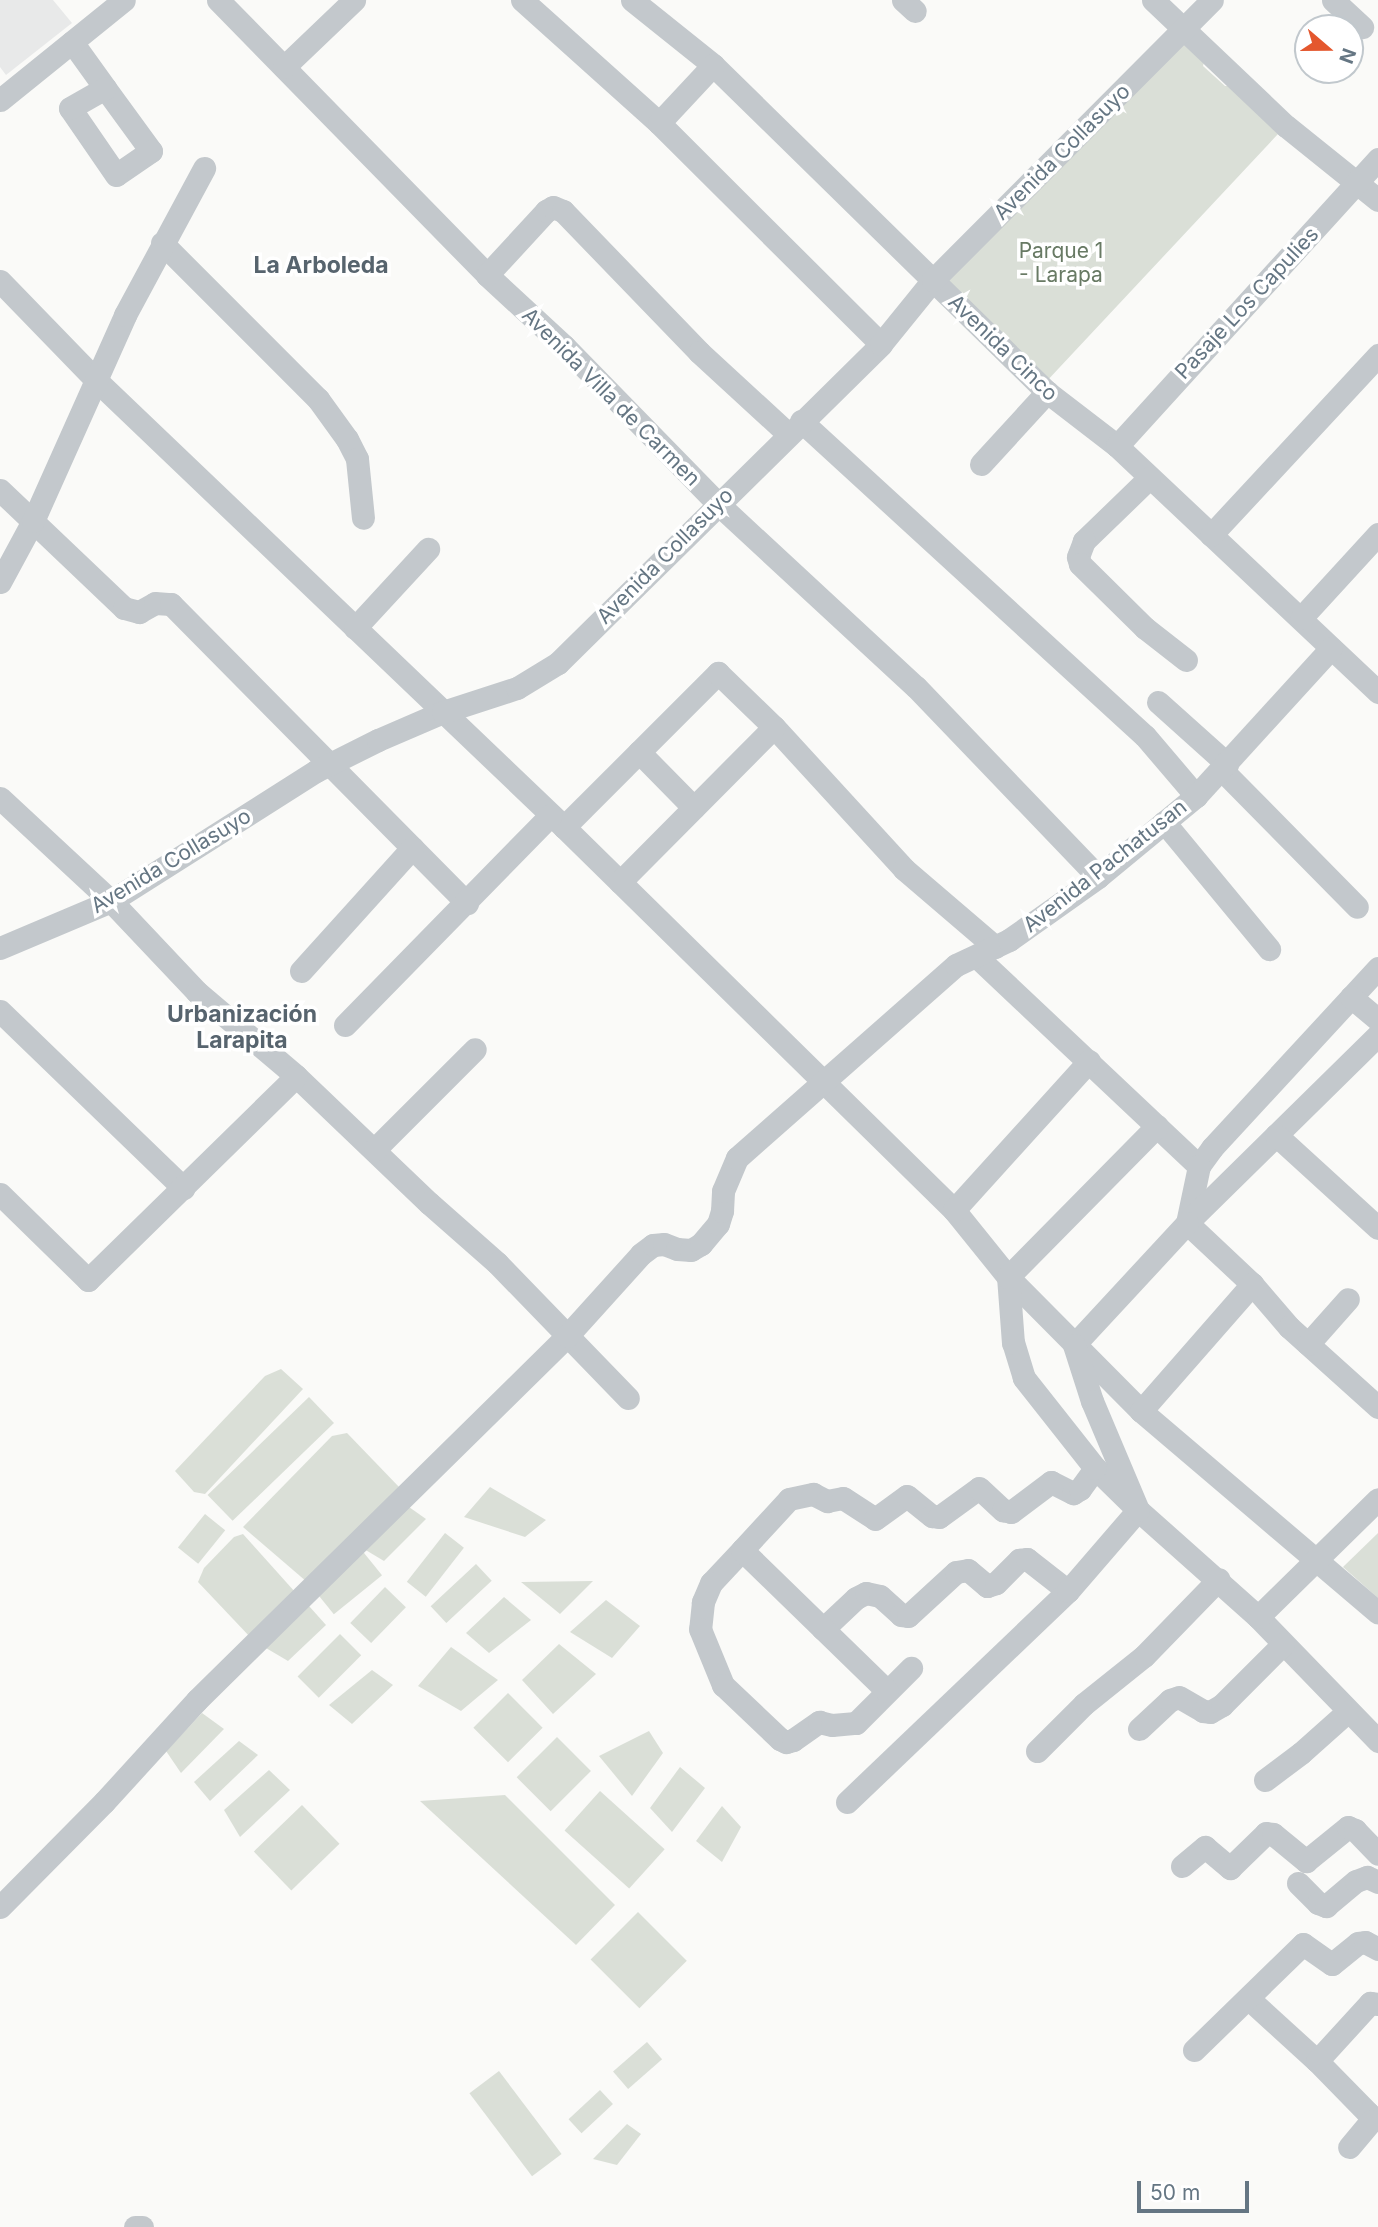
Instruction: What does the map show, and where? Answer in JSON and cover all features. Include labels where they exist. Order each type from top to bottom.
[{"type":"street","points":[[0,100],[124,0]]},
{"type":"street","name":"Avenida Villa de Carmen","points":[[218,0],[487,275],[564,346],[717,503],[916,687],[1098,877]]},
{"type":"street","points":[[284,67],[354,0]]},
{"type":"street","points":[[522,0],[659,123],[881,344]]},
{"type":"street","points":[[1153,0],[1286,126],[1359,182],[1378,200]]},
{"type":"street","name":"Avenida Collasuyo","points":[[0,948],[111,901],[332,764],[443,712],[517,688],[558,663],[717,503],[881,344],[933,280],[1212,0]]},
{"type":"street","points":[[1333,0],[1348,14]]},
{"type":"street","name":"Avenida Cinco","points":[[638,2],[713,65],[1047,393],[1117,446],[1378,692]]},
{"type":"street","points":[[72,42],[105,88]]},
{"type":"street","points":[[659,123],[713,65]]},
{"type":"street","name":"Pasaje Los Capulies","points":[[1117,446],[1378,159]]},
{"type":"street","points":[[0,582],[33,521],[125,315],[204,168]]},
{"type":"street","points":[[487,275],[546,211],[553,207],[563,211],[699,352],[794,427],[1145,736],[1196,796]]},
{"type":"street","points":[[162,243],[318,399],[347,439],[357,459],[363,518]]},
{"type":"street","points":[[0,281],[97,381],[558,821],[954,1210],[1008,1277],[1141,1411],[1378,1613]]},
{"type":"street","points":[[1211,535],[1378,355]]},
{"type":"street","points":[[981,464],[1047,393]]},
{"type":"street","points":[[1149,478],[1084,541],[1078,557],[1080,564],[1145,628],[1186,660]]},
{"type":"street","points":[[0,490],[124,608],[139,612],[155,603],[171,604],[467,903]]},
{"type":"street","points":[[1301,618],[1378,534]]},
{"type":"street","points":[[355,628],[428,549]]},
{"type":"street","name":"Avenida Pachatusan","points":[[567,1336],[641,1254],[653,1245],[664,1244],[691,1250],[701,1244],[718,1224],[723,1211],[723,1191],[737,1158],[956,965],[986,952],[1098,877],[1196,796],[1331,648]]},
{"type":"street","points":[[345,1025],[467,903],[639,752],[718,673],[774,727],[904,869],[1089,1061],[1199,1166]]},
{"type":"street","points":[[1158,702],[1225,767],[1357,907]]},
{"type":"street","points":[[620,882],[774,727]]},
{"type":"street","points":[[639,752],[694,808]]},
{"type":"street","points":[[0,798],[111,901],[197,992],[296,1076],[429,1203],[497,1263],[628,1398]]},
{"type":"street","points":[[1164,822],[1269,949]]},
{"type":"street","points":[[301,971],[412,848]]},
{"type":"street","points":[[1187,1223],[1199,1166],[1212,1147],[1378,968]]},
{"type":"street","points":[[1351,997],[1378,1020]]},
{"type":"street","points":[[0,1011],[183,1188]]},
{"type":"street","points":[[1074,1345],[1187,1223],[1378,1035]]},
{"type":"street","points":[[375,1149],[475,1049]]},
{"type":"street","points":[[954,1210],[1089,1061]]},
{"type":"street","points":[[0,1194],[88,1280],[296,1076]]},
{"type":"street","points":[[1157,1126],[1008,1277],[1013,1343],[1024,1378],[1063,1423],[1095,1468],[1138,1510],[1219,1579],[1378,1741]]},
{"type":"street","points":[[1276,1135],[1378,1228]]},
{"type":"street","points":[[1187,1223],[1252,1284],[1308,1343],[1378,1407]]},
{"type":"street","points":[[1141,1411],[1252,1284]]},
{"type":"street","points":[[1308,1343],[1348,1299]]},
{"type":"street","points":[[0,1907],[104,1802],[197,1700],[567,1336]]},
{"type":"street","points":[[1074,1345],[1092,1401],[1138,1510]]},
{"type":"street","points":[[1063,1423],[1092,1401]]},
{"type":"street","points":[[911,1668],[856,1723],[832,1725],[818,1722],[786,1742],[723,1685],[700,1629],[704,1602],[711,1583],[789,1499],[813,1494],[827,1501],[843,1497],[875,1519],[907,1496],[932,1516],[939,1517],[979,1488],[1003,1510],[1011,1512],[1051,1482],[1073,1493],[1080,1489],[1095,1468]]},
{"type":"street","points":[[1258,1618],[1378,1499]]},
{"type":"street","points":[[847,1802],[1068,1591],[1138,1510]]},
{"type":"street","points":[[742,1550],[887,1691]]},
{"type":"street","points":[[823,1629],[856,1598],[866,1593],[880,1596],[901,1615],[908,1616],[956,1572],[968,1570],[987,1586],[996,1583],[1019,1560],[1027,1559],[1035,1563],[1068,1591]]},
{"type":"street","points":[[1037,1751],[1084,1704],[1144,1656],[1219,1579]]},
{"type":"street","points":[[1139,1729],[1170,1700],[1179,1697],[1210,1712],[1222,1705],[1283,1644]]},
{"type":"street","points":[[1265,1780],[1347,1712]]},
{"type":"street","points":[[1182,1866],[1205,1847],[1230,1868],[1266,1833],[1273,1834],[1306,1861],[1348,1827],[1356,1830],[1378,1854]]},
{"type":"street","points":[[1298,1883],[1318,1903],[1326,1906],[1331,1905],[1356,1881],[1367,1878],[1378,1882]]},
{"type":"street","points":[[1194,2050],[1303,1944],[1332,1964],[1358,1943],[1373,1944],[1378,1949]]},
{"type":"street","points":[[1249,1999],[1317,2061],[1371,2118],[1349,2147]]},
{"type":"street","points":[[1317,2061],[1370,2003],[1378,2004]]},
{"type":"street","points":[[135,2227],[142,2227]]},
{"type":"shaded area","points":[[0,0],[53,0],[72,23],[6,75],[0,67]]},
{"type":"green space","name":"Parque 1 - Larapa","points":[[1183,42],[1204,62],[1203,66],[1225,86],[1229,86],[1278,134],[1045,383],[946,283]]},
{"type":"green space","points":[[281,1369],[303,1389],[205,1494],[194,1492],[175,1471],[265,1376]]},
{"type":"green space","points":[[309,1397],[334,1423],[233,1521],[208,1495]]},
{"type":"green space","points":[[347,1433],[400,1488],[307,1582],[243,1527],[332,1436]]},
{"type":"green space","points":[[490,1487],[546,1520],[525,1537],[464,1517]]},
{"type":"green space","points":[[409,1507],[426,1519],[384,1561],[364,1549]]},
{"type":"green space","points":[[205,1514],[225,1530],[198,1564],[178,1547]]},
{"type":"green space","points":[[445,1533],[464,1548],[426,1597],[407,1582]]},
{"type":"green space","points":[[1378,1533],[1378,1598],[1343,1567]]},
{"type":"green space","points":[[243,1534],[295,1592],[251,1638],[198,1582],[204,1568],[234,1537]]},
{"type":"green space","points":[[360,1548],[382,1575],[334,1614],[312,1587]]},
{"type":"green space","points":[[476,1564],[492,1581],[446,1623],[431,1606]]},
{"type":"green space","points":[[593,1581],[560,1614],[521,1582]]},
{"type":"green space","points":[[385,1587],[406,1607],[371,1643],[350,1623]]},
{"type":"green space","points":[[504,1597],[531,1620],[489,1653],[466,1633]]},
{"type":"green space","points":[[606,1600],[640,1626],[612,1658],[570,1632]]},
{"type":"green space","points":[[309,1606],[326,1625],[288,1661],[266,1648]]},
{"type":"green space","points":[[340,1634],[361,1655],[319,1698],[298,1676]]},
{"type":"green space","points":[[559,1644],[596,1674],[553,1714],[522,1680]]},
{"type":"green space","points":[[451,1647],[498,1680],[461,1711],[418,1686]]},
{"type":"green space","points":[[372,1670],[393,1685],[352,1724],[329,1705]]},
{"type":"green space","points":[[508,1693],[543,1728],[508,1762],[473,1728]]},
{"type":"green space","points":[[202,1713],[224,1729],[181,1773],[166,1751]]},
{"type":"green space","points":[[649,1731],[663,1753],[632,1796],[599,1756]]},
{"type":"green space","points":[[557,1737],[591,1771],[551,1811],[517,1777]]},
{"type":"green space","points":[[239,1741],[258,1755],[210,1801],[194,1782]]},
{"type":"green space","points":[[680,1767],[705,1788],[672,1832],[650,1808]]},
{"type":"green space","points":[[269,1770],[290,1790],[240,1837],[224,1810]]},
{"type":"green space","points":[[600,1791],[665,1849],[629,1889],[565,1830]]},
{"type":"green space","points":[[505,1795],[615,1905],[576,1945],[420,1801]]},
{"type":"green space","points":[[302,1805],[340,1844],[291,1890],[254,1852]]},
{"type":"green space","points":[[722,1806],[741,1827],[722,1862],[696,1841]]},
{"type":"green space","points":[[638,1912],[687,1961],[639,2008],[591,1959]]},
{"type":"green space","points":[[647,2042],[662,2059],[628,2089],[613,2072]]},
{"type":"green space","points":[[499,2071],[562,2154],[532,2176],[469,2093]]},
{"type":"green space","points":[[600,2090],[613,2104],[582,2133],[569,2119]]},
{"type":"green space","points":[[627,2124],[641,2134],[617,2165],[593,2159]]},
{"type":"district","name":"La Arboleda","points":[[321,265]]},
{"type":"district","name":"Urbanización Larapita","points":[[242,1027]]}]
